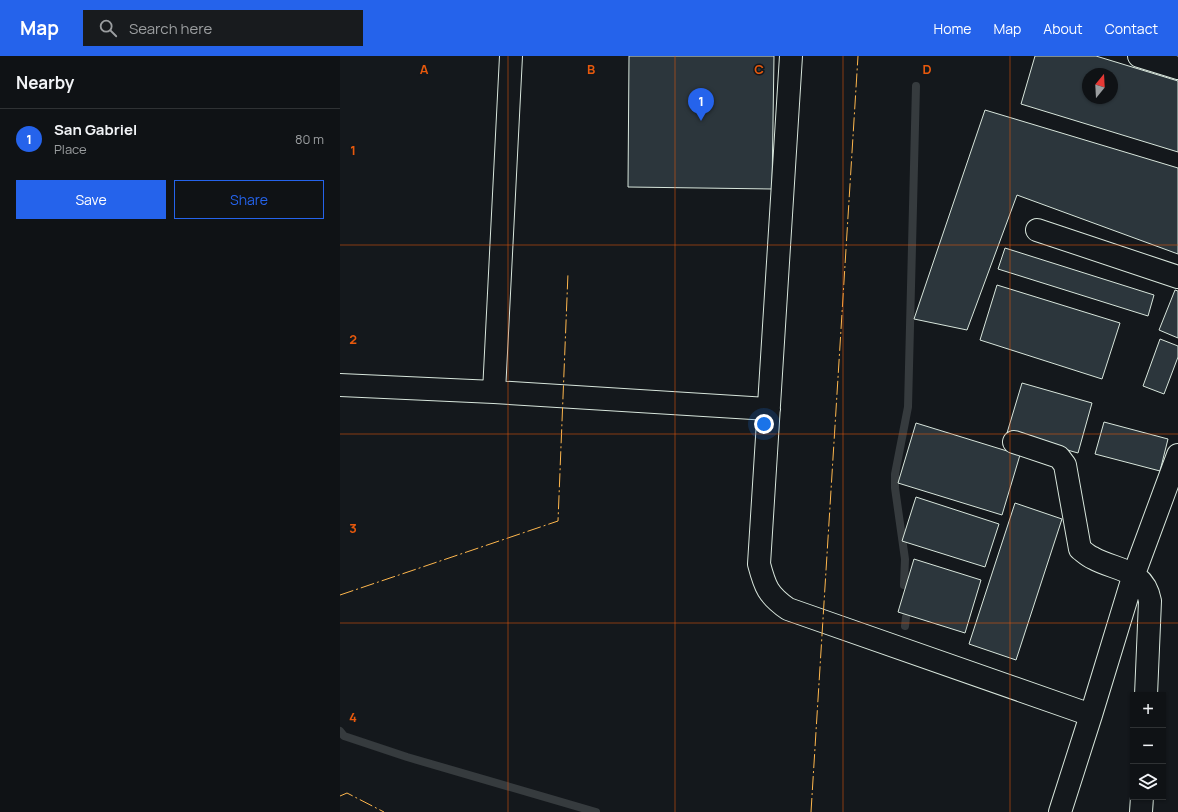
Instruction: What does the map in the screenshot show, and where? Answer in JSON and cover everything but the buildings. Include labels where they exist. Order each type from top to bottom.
[{"type":"street","points":[[494,392],[511,56]]},
{"type":"street","points":[[791,56],[759,564],[764,584],[775,600],[788,609],[1091,716]]},
{"type":"street","points":[[1139,56],[1178,68]]},
{"type":"street","points":[[1037,230],[1178,277]]},
{"type":"street","points":[[340,385],[494,392],[769,409]]},
{"type":"street","points":[[1014,442],[1059,457],[1065,465],[1080,549],[1093,558],[1134,574],[1149,593],[1150,601],[1146,692]]},
{"type":"street","points":[[1060,812],[1134,574],[1178,455]]},
{"type":"street","points":[[1142,800],[1142,812]]},
{"type":"waterway","points":[[904,585],[905,559],[895,488],[895,474],[908,407],[916,86]]},
{"type":"waterway","points":[[905,626],[906,617]]},
{"type":"waterway","points":[[340,731],[344,736],[407,757],[596,812]]},
{"type":"power","points":[[811,812],[858,56]]},
{"type":"power","points":[[340,595],[558,521],[568,273]]},
{"type":"power","points":[[340,796],[347,793],[384,812]]},
{"type":"place","name":"San Gabriel","points":[[701,121]]}]
